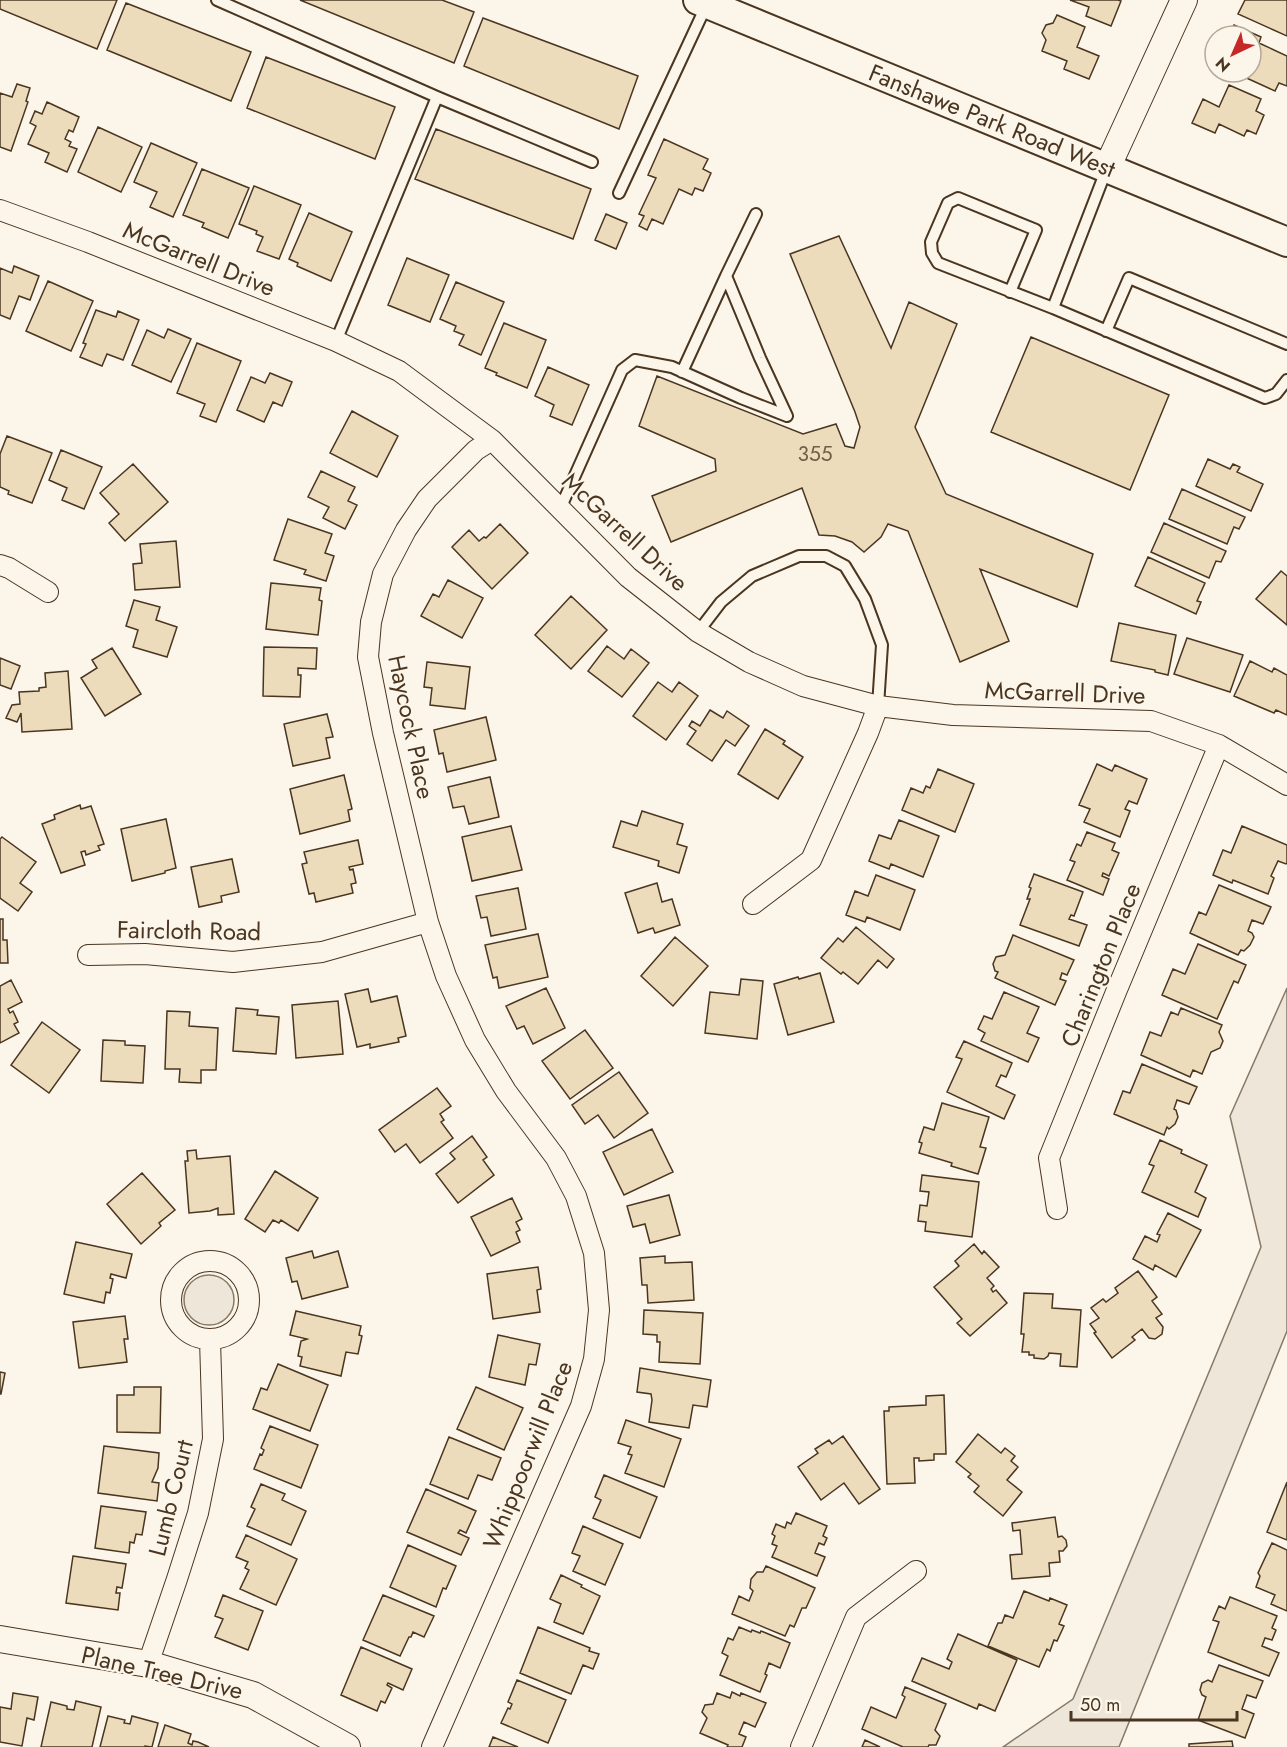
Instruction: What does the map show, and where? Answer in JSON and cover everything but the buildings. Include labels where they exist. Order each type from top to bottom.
[{"type":"main road","name":"Fanshawe Park Road West","points":[[702,2],[1287,242]]},
{"type":"street","points":[[1107,168],[1184,0]]},
{"type":"street","name":"McGarrell Drive","points":[[0,210],[88,242],[336,341],[399,371],[492,440],[628,577],[698,632],[749,663],[803,686],[878,706],[953,715],[1151,721],[1219,745],[1287,785]]},
{"type":"street","name":"Haycock Place","points":[[428,922],[368,657],[371,622],[383,574],[406,530],[427,499],[476,450],[492,440]]},
{"type":"street","points":[[0,565],[48,592]]},
{"type":"street","points":[[753,904],[811,860],[878,706]]},
{"type":"street","name":"Charington Place","points":[[1057,1209],[1049,1158],[1219,745]]},
{"type":"street","name":"Faircloth Road","points":[[88,955],[145,954],[233,962],[322,952],[428,922]]},
{"type":"street","name":"Whippoorwill Place","points":[[428,922],[446,976],[475,1040],[506,1091],[556,1158],[576,1196],[594,1253],[599,1310],[594,1359],[581,1406],[432,1747]]},
{"type":"street","points":[[216,1261],[228,1265],[246,1284],[249,1310],[235,1331],[223,1338],[210,1340],[186,1331],[172,1310],[171,1298],[174,1285],[181,1274],[191,1266],[216,1261]]},
{"type":"street","name":"Lumb Court","points":[[148,1664],[198,1513],[213,1439],[210,1340]]},
{"type":"street","points":[[801,1747],[856,1617],[916,1571]]},
{"type":"street","name":"Plane Tree Drive","points":[[0,1639],[148,1664],[253,1695],[347,1747]]},
{"type":"lane","points":[[217,0],[592,162]]},
{"type":"lane","points":[[619,193],[702,2]]},
{"type":"lane","points":[[336,341],[437,97]]},
{"type":"lane","points":[[1053,308],[1107,168]]},
{"type":"lane","points":[[1010,292],[1036,230],[957,198],[948,203],[931,242],[932,253],[938,263],[1010,292],[1053,308],[1265,398],[1276,394],[1287,380]]},
{"type":"lane","points":[[682,372],[756,214]]},
{"type":"lane","points":[[560,509],[622,370],[635,360],[672,367],[787,416],[726,276]]},
{"type":"lane","points":[[1106,331],[1129,278],[1287,344]]},
{"type":"lane","points":[[698,632],[721,602],[752,576],[799,556],[826,556],[845,566],[865,599],[882,645],[878,706]]},
{"type":"shaded area","points":[[1287,988],[1287,1331],[1119,1747],[1003,1747],[1073,1699],[1261,1247],[1230,1116]]},
{"type":"shaded area","points":[[214,1275],[227,1282],[233,1290],[233,1310],[227,1318],[219,1324],[204,1325],[191,1318],[185,1310],[184,1295],[191,1282],[199,1276]]}]
